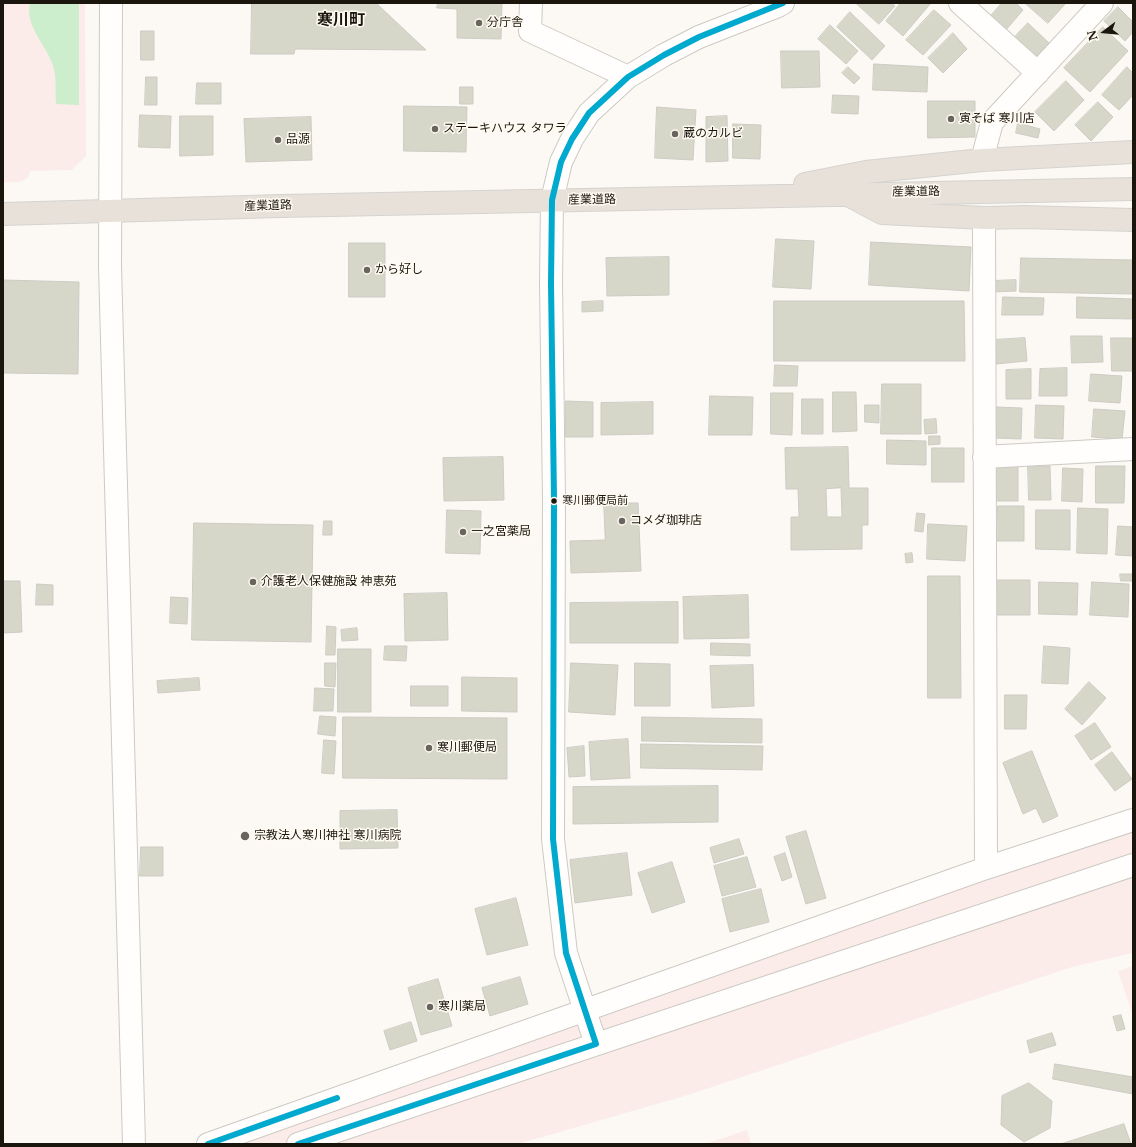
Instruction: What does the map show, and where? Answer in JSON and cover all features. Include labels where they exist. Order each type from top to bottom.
[{"type":"main road","points":[[745,196],[866,172],[982,160],[1133,152]]},
{"type":"main road","name":"産業道路","points":[[3,214],[552,200],[1133,189]]},
{"type":"main road","points":[[845,194],[882,213],[984,218],[1024,217],[1133,220]]},
{"type":"street","points":[[111,3],[110,274],[134,1144]]},
{"type":"street","points":[[531,3],[530,31],[628,76]]},
{"type":"street","points":[[596,1044],[566,953],[553,839],[554,499],[551,283],[552,200],[561,162],[572,139],[589,113],[628,76],[699,37],[783,3]]},
{"type":"street","points":[[960,3],[1038,73]]},
{"type":"street","points":[[982,160],[992,122],[1102,3]]},
{"type":"street","points":[[984,218],[986,868]]},
{"type":"street","points":[[984,457],[1133,449]]},
{"type":"street","points":[[208,1144],[986,868],[1133,820]]},
{"type":"street","points":[[298,1144],[1133,866]]},
{"type":"shaded area","points":[[3,3],[85,3],[86,156],[72,170],[30,171],[29,175],[23,181],[3,182]]},
{"type":"shaded area","points":[[30,3],[79,3],[79,105],[56,104],[54,70],[50,58],[30,20]]},
{"type":"shaded area","points":[[1133,818],[1133,953],[1072,967],[688,1095],[518,1144],[224,1144]]},
{"type":"shaded area","points":[[1133,966],[1133,1016],[1118,971]]},
{"type":"shaded area","points":[[747,1130],[751,1144],[705,1144]]},
{"type":"building","points":[[252,3],[376,3],[426,50],[295,49],[294,54],[251,54]]},
{"type":"building","name":"分庁舎","points":[[438,3],[502,3],[501,39],[457,38],[457,9],[437,8]]},
{"type":"building","points":[[856,3],[891,3],[895,6],[879,24]]},
{"type":"building","points":[[901,3],[931,3],[903,36],[886,21]]},
{"type":"building","points":[[1002,3],[1016,3],[1023,10],[1005,31],[989,18]]},
{"type":"building","points":[[1025,3],[1066,3],[1048,23]]},
{"type":"building","points":[[1118,7],[1133,22],[1133,32],[1125,41],[1104,21]]},
{"type":"building","points":[[934,10],[951,25],[923,55],[906,40]]},
{"type":"building","points":[[850,12],[885,46],[872,60],[837,27]]},
{"type":"building","points":[[1028,23],[1049,43],[1035,58],[1013,39]]},
{"type":"building","points":[[830,25],[858,51],[846,64],[818,39]]},
{"type":"building","points":[[1103,27],[1128,51],[1090,92],[1064,68]]},
{"type":"building","points":[[141,31],[154,31],[154,60],[141,60]]},
{"type":"building","points":[[953,33],[967,49],[943,73],[928,58]]},
{"type":"building","points":[[781,51],[819,51],[820,87],[782,88]]},
{"type":"building","points":[[874,64],[928,67],[927,92],[873,90]]},
{"type":"building","points":[[848,67],[860,78],[854,84],[842,73]]},
{"type":"building","points":[[1127,67],[1133,73],[1133,95],[1119,110],[1102,95]]},
{"type":"building","points":[[146,77],[157,77],[157,105],[145,105]]},
{"type":"building","points":[[1066,81],[1084,100],[1054,131],[1035,112]]},
{"type":"building","points":[[197,83],[221,83],[221,104],[196,104]]},
{"type":"building","points":[[460,87],[473,87],[473,104],[460,104]]},
{"type":"building","points":[[833,95],[859,96],[858,114],[832,113]]},
{"type":"building","name":"寅そば 寒川店","points":[[928,101],[975,101],[975,137],[928,138]]},
{"type":"building","points":[[1098,102],[1113,117],[1091,141],[1075,125]]},
{"type":"building","name":"ステーキハウス タワラ","points":[[404,106],[467,107],[466,152],[404,151]]},
{"type":"building","name":"蔵のカルビ","points":[[657,107],[696,110],[693,160],[655,158]]},
{"type":"building","points":[[140,115],[171,116],[170,148],[139,147]]},
{"type":"building","points":[[180,116],[213,116],[213,155],[180,156]]},
{"type":"building","points":[[727,116],[728,161],[706,162],[706,117]]},
{"type":"building","name":"品源","points":[[311,117],[312,160],[246,162],[244,119]]},
{"type":"building","points":[[1018,123],[1040,129],[1038,138],[1016,133]]},
{"type":"building","points":[[733,124],[761,125],[760,159],[733,158]]},
{"type":"building","points":[[776,239],[814,241],[811,289],[773,287]]},
{"type":"building","points":[[871,242],[971,247],[969,291],[869,285]]},
{"type":"building","name":"から好し","points":[[349,243],[385,243],[385,297],[349,297]]},
{"type":"building","points":[[669,257],[669,295],[607,296],[606,258]]},
{"type":"building","points":[[1021,258],[1133,260],[1133,294],[1020,292]]},
{"type":"building","points":[[3,280],[79,282],[78,374],[3,373]]},
{"type":"building","points":[[1016,280],[1016,291],[994,292],[993,281]]},
{"type":"building","points":[[1003,297],[1044,298],[1043,315],[1002,315]]},
{"type":"building","points":[[1077,297],[1133,299],[1133,319],[1077,318]]},
{"type":"building","points":[[603,301],[603,311],[582,312],[582,302]]},
{"type":"building","points":[[774,301],[964,301],[965,361],[774,361]]},
{"type":"building","points":[[1071,336],[1102,336],[1103,362],[1072,363]]},
{"type":"building","points":[[1025,338],[1027,361],[996,364],[994,340]]},
{"type":"building","points":[[1111,338],[1133,338],[1133,371],[1112,371]]},
{"type":"building","points":[[775,365],[798,366],[797,386],[774,386]]},
{"type":"building","points":[[1067,368],[1067,396],[1039,396],[1040,369]]},
{"type":"building","points":[[1031,369],[1031,399],[1006,399],[1006,370]]},
{"type":"building","points":[[1091,374],[1122,376],[1120,403],[1089,401]]},
{"type":"building","points":[[882,384],[921,384],[921,434],[881,434]]},
{"type":"building","points":[[833,392],[856,392],[857,431],[833,432]]},
{"type":"building","points":[[771,393],[793,393],[792,435],[771,434]]},
{"type":"building","points":[[710,396],[753,397],[752,435],[709,435]]},
{"type":"building","points":[[802,399],[823,399],[823,434],[802,434]]},
{"type":"building","points":[[566,401],[593,402],[593,437],[566,437]]},
{"type":"building","points":[[653,402],[653,434],[601,435],[601,403]]},
{"type":"building","points":[[865,405],[879,405],[879,423],[865,422]]},
{"type":"building","points":[[1036,405],[1064,406],[1063,439],[1035,438]]},
{"type":"building","points":[[996,407],[1022,408],[1021,439],[995,438]]},
{"type":"building","points":[[1094,409],[1125,411],[1122,439],[1092,437]]},
{"type":"building","points":[[936,419],[937,433],[925,434],[924,420]]},
{"type":"building","points":[[929,436],[940,436],[940,444],[929,445]]},
{"type":"building","points":[[887,440],[926,441],[926,465],[887,464]]},
{"type":"building","points":[[848,447],[849,488],[868,488],[868,525],[862,525],[862,549],[791,550],[791,517],[799,517],[798,489],[786,489],[785,448]],"holes":[[[841,488],[842,517],[827,517],[826,489]]]},
{"type":"building","points":[[932,448],[964,448],[964,482],[932,482]]},
{"type":"building","points":[[503,457],[504,500],[444,501],[443,458]]},
{"type":"building","points":[[996,465],[1018,465],[1018,501],[995,501]]},
{"type":"building","points":[[1028,466],[1050,466],[1051,500],[1029,500]]},
{"type":"building","points":[[1096,466],[1125,466],[1124,503],[1096,503]]},
{"type":"building","points":[[1063,468],[1083,469],[1082,502],[1062,501]]},
{"type":"building","name":"コメダ珈琲店","points":[[604,503],[638,503],[641,571],[571,573],[570,541],[605,540]]},
{"type":"building","points":[[998,506],[1024,506],[1024,541],[997,541]]},
{"type":"building","points":[[1078,508],[1108,509],[1107,554],[1077,553]]},
{"type":"building","name":"一之宮薬局","points":[[447,510],[481,511],[480,554],[446,553]]},
{"type":"building","points":[[1036,510],[1070,510],[1070,550],[1036,549]]},
{"type":"building","points":[[917,513],[925,514],[923,532],[915,531]]},
{"type":"building","points":[[324,521],[332,521],[332,535],[323,535]]},
{"type":"building","name":"介護老人保健施設 神恵苑","points":[[194,523],[313,525],[311,642],[192,640]]},
{"type":"building","points":[[928,524],[967,526],[965,561],[927,559]]},
{"type":"building","points":[[1118,526],[1133,527],[1133,556],[1116,555]]},
{"type":"building","points":[[912,553],[913,562],[906,563],[905,554]]},
{"type":"building","points":[[1120,574],[1133,574],[1133,581],[1121,581]]},
{"type":"building","points":[[928,576],[960,576],[961,698],[928,698]]},
{"type":"building","points":[[995,580],[1030,580],[1030,615],[995,615]]},
{"type":"building","points":[[3,581],[20,581],[22,632],[3,633]]},
{"type":"building","points":[[1039,582],[1078,583],[1077,615],[1039,614]]},
{"type":"building","points":[[1092,582],[1129,584],[1128,617],[1090,615]]},
{"type":"building","points":[[37,584],[53,585],[53,605],[36,605]]},
{"type":"building","points":[[447,593],[448,640],[405,641],[404,594]]},
{"type":"building","points":[[748,595],[749,638],[684,639],[683,597]]},
{"type":"building","points":[[171,597],[188,598],[187,624],[170,623]]},
{"type":"building","points":[[678,602],[678,643],[570,643],[570,603]]},
{"type":"building","points":[[327,626],[336,627],[335,655],[326,655]]},
{"type":"building","points":[[357,628],[358,640],[342,641],[341,630]]},
{"type":"building","points":[[711,643],[750,644],[750,656],[711,655]]},
{"type":"building","points":[[385,646],[407,646],[406,661],[384,660]]},
{"type":"building","points":[[1044,646],[1070,648],[1068,684],[1042,683]]},
{"type":"building","points":[[338,649],[371,649],[371,712],[338,712]]},
{"type":"building","points":[[325,663],[336,663],[335,687],[325,686]]},
{"type":"building","points":[[571,663],[618,665],[615,715],[569,712]]},
{"type":"building","points":[[635,663],[670,664],[670,706],[635,706]]},
{"type":"building","points":[[753,665],[754,706],[712,708],[710,666]]},
{"type":"building","points":[[462,677],[517,678],[517,712],[462,711]]},
{"type":"building","points":[[199,678],[200,690],[158,693],[157,681]]},
{"type":"building","points":[[1089,682],[1106,698],[1082,725],[1065,709]]},
{"type":"building","points":[[411,686],[448,686],[448,706],[411,706]]},
{"type":"building","points":[[315,688],[334,689],[333,711],[314,711]]},
{"type":"building","points":[[1005,695],[1027,695],[1026,729],[1005,729]]},
{"type":"building","points":[[320,716],[336,717],[335,736],[318,734]]},
{"type":"building","points":[[343,717],[507,718],[507,779],[343,778]]},
{"type":"building","points":[[642,717],[762,719],[762,743],[642,741]]},
{"type":"building","points":[[1095,723],[1111,747],[1091,760],[1075,736]]},
{"type":"building","points":[[628,739],[630,778],[591,780],[589,742]]},
{"type":"building","points":[[324,740],[336,741],[334,774],[322,773]]},
{"type":"building","points":[[641,744],[763,746],[762,770],[641,768]]},
{"type":"building","points":[[584,746],[585,776],[569,777],[567,748]]},
{"type":"building","points":[[1032,751],[1058,816],[1043,823],[1036,808],[1023,814],[1003,763]]},
{"type":"building","points":[[1112,752],[1132,779],[1115,791],[1095,765]]},
{"type":"building","points":[[718,786],[718,822],[573,824],[573,787]]},
{"type":"building","points":[[397,810],[398,848],[340,849],[340,811]]},
{"type":"building","points":[[806,831],[826,898],[806,904],[786,837]]},
{"type":"building","points":[[739,839],[744,854],[714,863],[710,848]]},
{"type":"building","points":[[141,847],[163,847],[163,876],[140,876]]},
{"type":"building","points":[[627,853],[632,895],[575,903],[570,860]]},
{"type":"building","points":[[785,853],[792,877],[782,881],[774,857]]},
{"type":"building","points":[[747,857],[756,887],[722,896],[714,866]]},
{"type":"building","points":[[672,862],[685,902],[652,913],[638,873]]},
{"type":"building","points":[[761,889],[769,922],[730,932],[722,899]]},
{"type":"building","points":[[516,898],[528,945],[487,955],[475,909]]},
{"type":"building","points":[[520,977],[528,1004],[490,1016],[482,988]]},
{"type":"building","name":"寒川薬局","points":[[438,979],[452,1026],[421,1035],[408,988]]},
{"type":"building","points":[[1121,1015],[1125,1029],[1117,1031],[1113,1017]]},
{"type":"building","points":[[411,1022],[417,1041],[390,1050],[384,1031]]},
{"type":"building","points":[[1052,1033],[1056,1045],[1030,1053],[1027,1041]]},
{"type":"building","points":[[1055,1064],[1133,1077],[1133,1094],[1053,1079]]},
{"type":"building","points":[[1029,1083],[1052,1101],[1050,1128],[1024,1142],[1001,1125],[1002,1096]]},
{"type":"building","points":[[1124,1124],[1131,1144],[1061,1144]]},
{"type":"transit line","points":[[298,1144],[596,1044],[566,953],[553,839],[554,499],[551,283],[552,200],[561,162],[572,139],[589,113],[628,77],[664,55],[699,37],[783,3]]},
{"type":"transit line","points":[[208,1144],[337,1098]]},
{"type":"place","name":"分庁舎","points":[[479,23]]},
{"type":"place","name":"寅そば 寒川店","points":[[951,119]]},
{"type":"place","name":"ステーキハウス タワラ","points":[[435,129]]},
{"type":"place","name":"蔵のカルビ","points":[[675,134]]},
{"type":"place","name":"品源","points":[[278,140]]},
{"type":"place","name":"から好し","points":[[367,270]]},
{"type":"place","name":"寒川郵便局前","points":[[554,501]]},
{"type":"place","name":"コメダ珈琲店","points":[[622,521]]},
{"type":"place","name":"一之宮薬局","points":[[463,532]]},
{"type":"place","name":"介護老人保健施設 神恵苑","points":[[253,582]]},
{"type":"place","name":"寒川郵便局","points":[[429,748]]},
{"type":"place","name":"宗教法人寒川神社 寒川病院","points":[[245,836]]},
{"type":"place","name":"寒川薬局","points":[[430,1007]]},
{"type":"district","name":"寒川町","points":[[341,20]]}]
